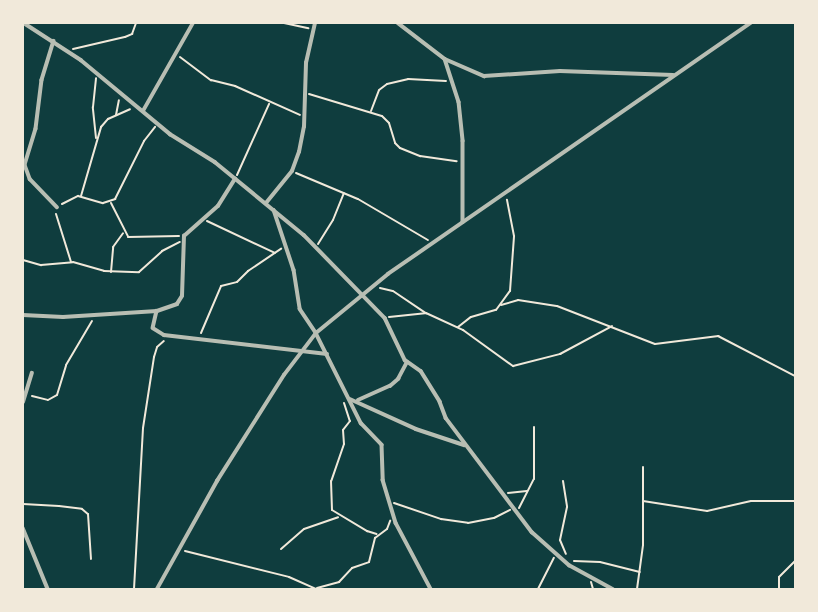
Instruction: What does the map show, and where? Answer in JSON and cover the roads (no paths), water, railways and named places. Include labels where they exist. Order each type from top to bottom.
[{"type":"street","points":[[24,23],[69,51],[157,124],[273,208],[316,248],[385,318],[407,362],[421,371],[440,402],[446,418],[538,539],[585,575],[613,589]]},
{"type":"street","points":[[143,111],[193,23]]},
{"type":"street","points":[[266,203],[292,172],[303,135],[306,64],[315,23]]},
{"type":"street","points":[[398,23],[445,59],[477,74],[494,77],[553,71],[675,75]]},
{"type":"street","points":[[157,589],[217,481],[300,352],[316,333],[372,286],[751,23]]},
{"type":"street","points":[[54,41],[42,80],[36,129],[25,165],[30,179],[57,207]]},
{"type":"street","points":[[445,59],[459,102],[464,162],[463,222]]},
{"type":"street","points":[[23,315],[50,318],[157,311],[173,307],[180,301],[184,238],[218,206],[235,179]]},
{"type":"street","points":[[273,208],[294,270],[300,309],[316,333],[361,423],[382,445],[382,472],[400,535],[432,589]]},
{"type":"street","points":[[157,311],[155,331],[174,337],[327,354]]},
{"type":"street","points":[[357,400],[390,386],[398,379],[407,362]]},
{"type":"street","points":[[23,401],[32,373]]},
{"type":"street","points":[[349,399],[357,400],[416,429],[467,445]]},
{"type":"street","points":[[23,528],[47,588]]}]
